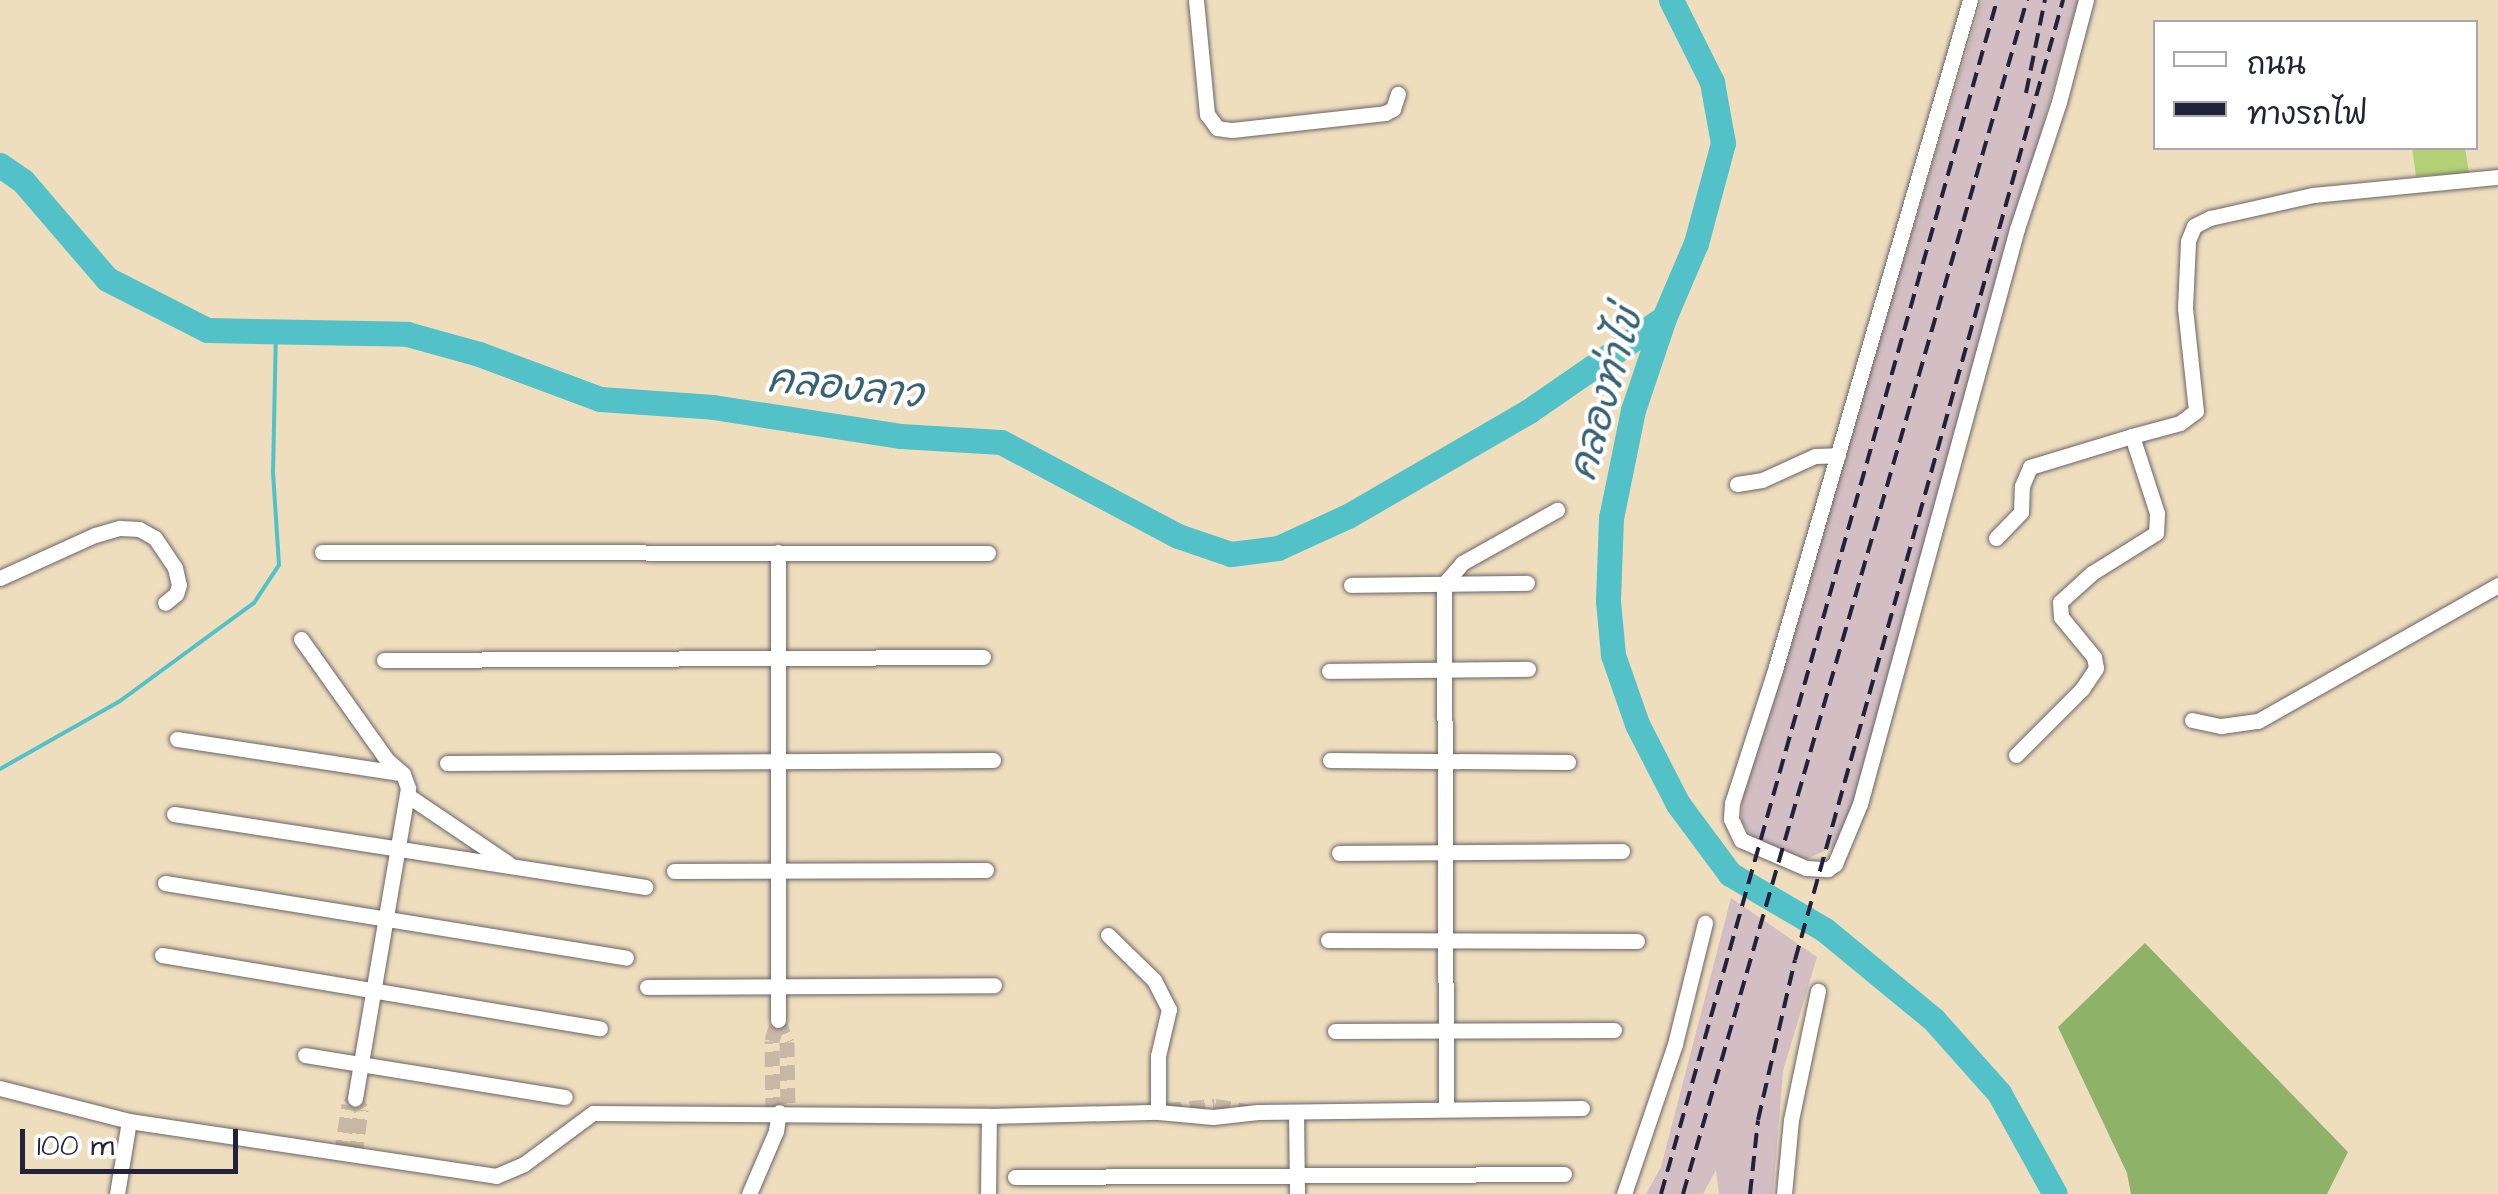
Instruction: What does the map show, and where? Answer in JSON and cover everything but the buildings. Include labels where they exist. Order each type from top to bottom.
[{"type":"street","points":[[1196,0],[1206,114],[1218,128],[1232,130],[1385,114],[1393,109],[1398,94]]},
{"type":"street","points":[[1970,0],[1731,819],[1741,840],[1788,862],[1818,870],[1835,864],[1860,804],[2018,229],[2086,0]]},
{"type":"street","points":[[1996,538],[2021,512],[2022,486],[2030,467],[2180,423],[2196,411],[2184,308],[2188,242],[2200,222],[2313,195],[2498,177]]},
{"type":"street","points":[[2016,755],[2082,689],[2096,668],[2094,658],[2062,616],[2060,602],[2092,573],[2156,533],[2157,513],[2132,436]]},
{"type":"street","points":[[1737,484],[1762,480],[1815,456],[1838,456]]},
{"type":"street","points":[[1446,1109],[1444,584],[1462,563],[1557,510]]},
{"type":"street","points":[[0,578],[95,535],[120,528],[139,529],[155,538],[175,568],[179,585],[176,594],[165,603]]},
{"type":"street","points":[[322,552],[988,552]]},
{"type":"street","points":[[778,552],[778,1020]]},
{"type":"street","points":[[1350,585],[1527,583]]},
{"type":"street","points":[[2192,720],[2221,726],[2258,721],[2498,586]]},
{"type":"street","points":[[301,639],[387,760],[403,774],[407,795],[356,1099]]},
{"type":"street","points":[[384,660],[982,657]]},
{"type":"street","points":[[1329,672],[1528,670]]},
{"type":"street","points":[[177,738],[403,774]]},
{"type":"street","points":[[447,763],[993,760]]},
{"type":"street","points":[[1330,760],[1568,762]]},
{"type":"street","points":[[407,795],[511,866]]},
{"type":"street","points":[[174,814],[644,888]]},
{"type":"street","points":[[1338,852],[1622,851]]},
{"type":"street","points":[[674,871],[986,870]]},
{"type":"street","points":[[166,883],[626,958]]},
{"type":"street","points":[[1624,1194],[1675,1044],[1705,923]]},
{"type":"street","points":[[1108,935],[1154,980],[1168,1009],[1158,1056],[1158,1112]]},
{"type":"street","points":[[1328,940],[1638,941]]},
{"type":"street","points":[[162,955],[600,1028]]},
{"type":"street","points":[[646,987],[994,985]]},
{"type":"street","points":[[1784,1194],[1791,1120],[1818,990]]},
{"type":"street","points":[[1335,1032],[1614,1030]]},
{"type":"street","points":[[304,1056],[566,1096]]},
{"type":"street","points":[[0,1088],[130,1121],[496,1176],[524,1164],[593,1113],[989,1116],[1158,1112],[1213,1117],[1258,1112],[1582,1108]]},
{"type":"street","points":[[748,1194],[776,1132],[779,1112]]},
{"type":"street","points":[[1296,1112],[1297,1194]]},
{"type":"street","points":[[988,1194],[989,1116]]},
{"type":"street","points":[[117,1194],[130,1121]]},
{"type":"street","points":[[1016,1178],[1564,1174]]},
{"type":"shaded area","points":[[1982,0],[2078,0],[1845,831],[1839,844],[1807,859],[1795,859],[1751,835],[1742,822],[1742,795]]},
{"type":"shaded area","points":[[1731,898],[1817,957],[1783,1071],[1773,1194],[1719,1194],[1716,1170],[1703,1194],[1646,1194],[1661,1167]]},
{"type":"green space","points":[[2412,150],[2465,150],[2469,173],[2416,176]]},
{"type":"green space","points":[[2145,943],[2348,1152],[2327,1194],[2131,1194],[2127,1173],[2058,1027]]},
{"type":"waterway","name":"คลองท่าไข่","points":[[1671,0],[1712,82],[1723,143],[1696,243],[1664,318],[1633,410],[1611,518],[1608,601],[1613,655],[1637,724],[1678,804],[1730,874],[1825,930],[1934,1020],[1999,1093],[2055,1194]]},
{"type":"waterway","name":"คลองลาว","points":[[0,165],[23,181],[107,279],[207,330],[407,334],[479,354],[600,399],[713,407],[900,436],[1001,442],[1178,536],[1231,554],[1278,548],[1348,516],[1529,411],[1664,318]]},
{"type":"waterway","points":[[0,769],[120,701],[254,603],[279,565],[273,473],[276,331]]},
{"type":"tunnel","points":[[778,1020],[787,1042],[788,1112]]},
{"type":"tunnel","points":[[773,1112],[772,1041],[778,1020]]},
{"type":"tunnel","points":[[341,1155],[349,1105],[355,1099]]},
{"type":"tunnel","points":[[355,1099],[361,1109],[355,1156]]},
{"type":"tunnel","points":[[1167,1110],[1215,1106],[1248,1111]]},
{"type":"railway","points":[[1661,1194],[1997,0]]},
{"type":"railway","points":[[1683,1194],[2027,0]]},
{"type":"railway","points":[[2026,93],[2045,0]]},
{"type":"railway","points":[[1750,1194],[1758,1120],[1795,960],[2063,0]]}]
